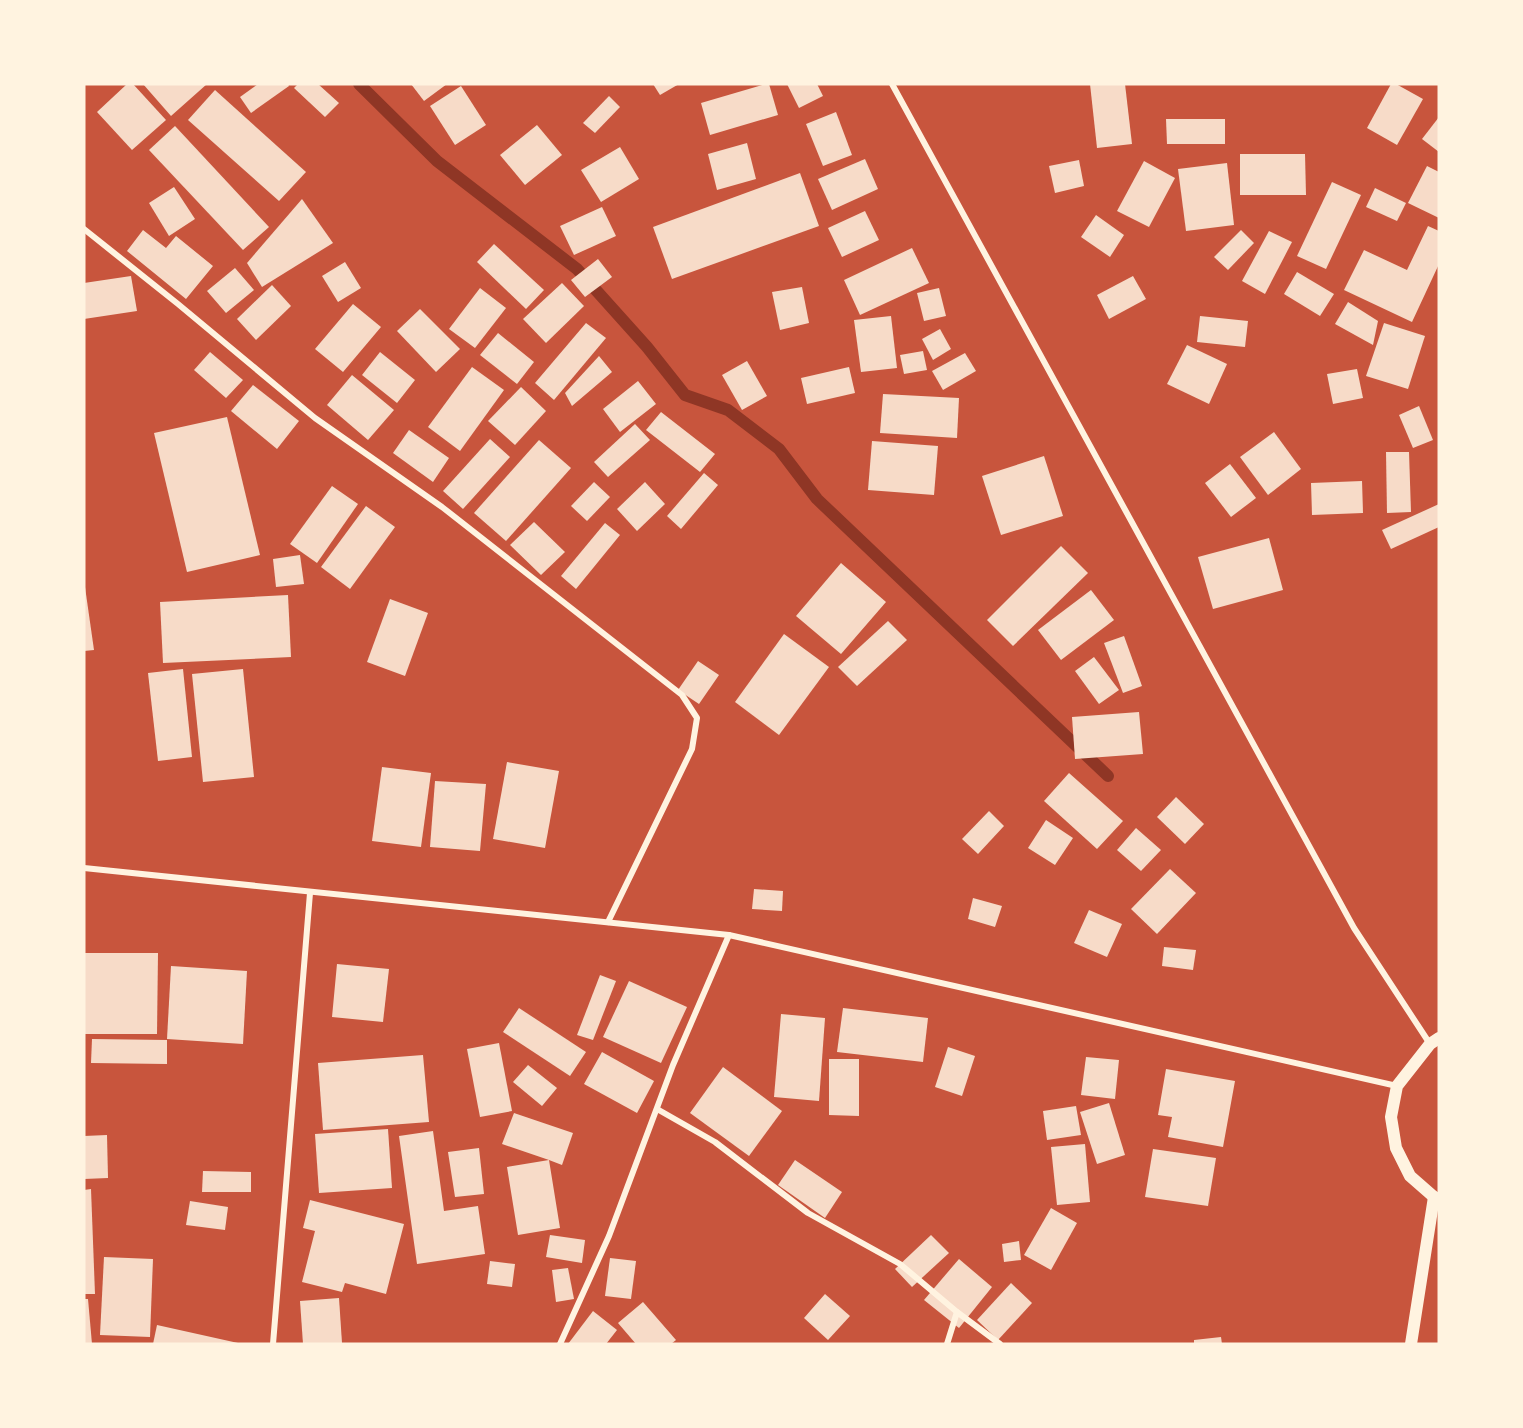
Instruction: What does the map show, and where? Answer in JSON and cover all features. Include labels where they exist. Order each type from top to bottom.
[{"type":"main road","points":[[1411,1344],[1437,1198],[1410,1176],[1396,1148],[1391,1117],[1396,1086],[1434,1041]]},
{"type":"street","points":[[892,84],[1354,928],[1434,1041]]},
{"type":"street","points":[[84,230],[178,304],[315,418],[442,507],[682,695],[697,718],[692,749],[608,922]]},
{"type":"street","points":[[84,868],[729,935],[1396,1086]]},
{"type":"street","points":[[273,1344],[310,892]]},
{"type":"street","points":[[560,1344],[609,1236],[673,1065],[729,935]]},
{"type":"street","points":[[657,1109],[715,1142],[808,1213],[900,1264],[957,1312],[1000,1344]]},
{"type":"street","points":[[948,1344],[957,1312]]},
{"type":"building","points":[[127,84],[133,84],[166,120],[132,150],[97,112]]},
{"type":"building","points":[[143,84],[207,84],[171,116]]},
{"type":"building","points":[[258,84],[288,84],[289,86],[251,113],[240,97]]},
{"type":"building","points":[[298,84],[318,84],[339,103],[325,117],[294,88]]},
{"type":"building","points":[[411,84],[447,84],[424,101]]},
{"type":"building","points":[[653,84],[679,84],[660,95]]},
{"type":"building","points":[[769,84],[778,115],[710,135],[701,103]]},
{"type":"building","points":[[787,84],[817,84],[823,96],[799,108]]},
{"type":"building","points":[[1090,84],[1125,84],[1132,144],[1097,148]]},
{"type":"building","points":[[1391,84],[1396,84],[1423,99],[1397,145],[1367,128]]},
{"type":"building","points":[[461,86],[486,125],[455,145],[430,106]]},
{"type":"building","points":[[215,90],[306,172],[279,201],[188,120]]},
{"type":"building","points":[[609,96],[620,107],[595,133],[583,123]]},
{"type":"building","points":[[836,112],[852,155],[823,166],[806,124]]},
{"type":"building","points":[[1439,117],[1439,152],[1422,139]]},
{"type":"building","points":[[1166,119],[1225,119],[1225,144],[1167,144]]},
{"type":"building","points":[[537,125],[562,155],[525,185],[500,155]]},
{"type":"building","points":[[175,126],[269,227],[243,250],[149,150]]},
{"type":"building","points":[[747,143],[756,179],[717,190],[708,154]]},
{"type":"building","points":[[620,147],[639,179],[601,202],[581,170]]},
{"type":"building","points":[[1240,154],[1305,154],[1306,195],[1240,195]]},
{"type":"building","points":[[865,159],[878,189],[832,210],[818,179]]},
{"type":"building","points":[[1079,160],[1084,186],[1055,193],[1049,166]]},
{"type":"building","points":[[1144,161],[1175,178],[1149,227],[1117,211]]},
{"type":"building","points":[[1227,163],[1234,225],[1186,231],[1178,169]]},
{"type":"building","points":[[1427,166],[1439,172],[1439,218],[1408,203]]},
{"type":"building","points":[[800,173],[819,226],[672,279],[653,227]]},
{"type":"building","points":[[1332,182],[1361,195],[1326,269],[1297,256]]},
{"type":"building","points":[[174,187],[195,219],[169,236],[149,203]]},
{"type":"building","points":[[1375,188],[1406,203],[1397,221],[1366,207]]},
{"type":"building","points":[[302,199],[333,243],[262,287],[247,263]]},
{"type":"building","points":[[602,207],[616,236],[574,255],[560,226]]},
{"type":"building","points":[[865,211],[879,240],[842,257],[828,228]]},
{"type":"building","points":[[1096,215],[1124,235],[1110,257],[1081,237]]},
{"type":"building","points":[[1428,226],[1439,231],[1439,264],[1412,322],[1344,290],[1364,250],[1407,270]]},
{"type":"building","points":[[143,230],[166,248],[176,236],[213,266],[186,299],[127,251]]},
{"type":"building","points":[[1241,230],[1254,243],[1228,270],[1214,257]]},
{"type":"building","points":[[1269,231],[1292,242],[1265,294],[1242,281]]},
{"type":"building","points":[[494,244],[544,290],[526,309],[477,262]]},
{"type":"building","points":[[912,248],[929,283],[860,315],[844,280]]},
{"type":"building","points":[[598,259],[612,277],[585,297],[571,280]]},
{"type":"building","points":[[345,262],[361,288],[338,302],[322,276]]},
{"type":"building","points":[[235,268],[254,290],[226,313],[207,291]]},
{"type":"building","points":[[1297,272],[1334,294],[1320,316],[1284,294]]},
{"type":"building","points":[[131,276],[137,311],[84,319],[84,283]]},
{"type":"building","points":[[1133,276],[1146,299],[1109,319],[1097,295]]},
{"type":"building","points":[[562,283],[584,306],[546,343],[523,319]]},
{"type":"building","points":[[272,285],[291,306],[256,340],[237,319]]},
{"type":"building","points":[[802,287],[809,323],[780,330],[772,292]]},
{"type":"building","points":[[480,288],[506,308],[475,348],[449,329]]},
{"type":"building","points":[[939,288],[946,316],[924,321],[917,293]]},
{"type":"building","points":[[1348,302],[1378,321],[1373,345],[1335,324]]},
{"type":"building","points":[[353,304],[381,327],[343,372],[315,349]]},
{"type":"building","points":[[420,309],[460,349],[436,372],[397,331]]},
{"type":"building","points":[[891,316],[897,368],[861,372],[854,320]]},
{"type":"building","points":[[1200,316],[1248,321],[1245,347],[1197,342]]},
{"type":"building","points":[[586,323],[606,338],[554,400],[535,383]]},
{"type":"building","points":[[1384,323],[1425,336],[1408,389],[1366,376]]},
{"type":"building","points":[[940,329],[951,349],[933,360],[922,339]]},
{"type":"building","points":[[498,333],[534,362],[517,384],[480,355]]},
{"type":"building","points":[[1187,345],[1227,364],[1209,404],[1167,384]]},
{"type":"building","points":[[923,351],[927,370],[904,374],[900,355]]},
{"type":"building","points":[[210,352],[243,380],[226,398],[194,370]]},
{"type":"building","points":[[380,352],[415,380],[397,403],[362,375]]},
{"type":"building","points":[[965,353],[976,371],[943,390],[932,371]]},
{"type":"building","points":[[599,356],[612,372],[572,406],[565,393]]},
{"type":"building","points":[[747,361],[767,396],[742,410],[722,375]]},
{"type":"building","points":[[472,367],[504,390],[460,451],[428,427]]},
{"type":"building","points":[[849,367],[855,393],[807,404],[801,378]]},
{"type":"building","points":[[1357,369],[1363,398],[1333,404],[1327,374]]},
{"type":"building","points":[[352,375],[394,410],[368,440],[327,405]]},
{"type":"building","points":[[638,381],[656,404],[620,432],[603,409]]},
{"type":"building","points":[[253,385],[299,421],[277,449],[231,411]]},
{"type":"building","points":[[521,387],[546,411],[515,445],[488,421]]},
{"type":"building","points":[[883,394],[959,398],[957,438],[880,433]]},
{"type":"building","points":[[1419,406],[1433,440],[1413,448],[1399,415]]},
{"type":"building","points":[[661,412],[715,454],[700,472],[646,430]]},
{"type":"building","points":[[227,417],[260,555],[187,572],[154,433]]},
{"type":"building","points":[[635,424],[650,440],[608,477],[594,462]]},
{"type":"building","points":[[409,430],[449,458],[433,482],[393,453]]},
{"type":"building","points":[[1274,432],[1301,469],[1268,495],[1240,457]]},
{"type":"building","points":[[490,439],[510,457],[463,509],[443,491]]},
{"type":"building","points":[[539,440],[571,468],[506,541],[474,513]]},
{"type":"building","points":[[872,441],[938,446],[934,495],[868,490]]},
{"type":"building","points":[[1386,452],[1409,452],[1411,512],[1387,513]]},
{"type":"building","points":[[1044,456],[1063,516],[1001,535],[982,476]]},
{"type":"building","points":[[1230,464],[1256,498],[1231,517],[1205,483]]},
{"type":"building","points":[[704,473],[718,485],[681,529],[667,516]]},
{"type":"building","points":[[1362,481],[1363,513],[1312,515],[1311,483]]},
{"type":"building","points":[[594,482],[610,497],[587,521],[571,506]]},
{"type":"building","points":[[645,482],[665,504],[637,531],[617,509]]},
{"type":"building","points":[[332,486],[358,504],[317,563],[290,544]]},
{"type":"building","points":[[1439,504],[1439,527],[1391,549],[1382,530]]},
{"type":"building","points":[[366,506],[395,527],[350,589],[321,567]]},
{"type":"building","points":[[534,522],[565,552],[541,575],[510,545]]},
{"type":"building","points":[[605,523],[620,535],[576,589],[561,576]]},
{"type":"building","points":[[1269,538],[1283,590],[1213,609],[1198,557]]},
{"type":"building","points":[[1061,546],[1088,573],[1013,646],[987,620]]},
{"type":"building","points":[[300,555],[304,584],[276,587],[273,559]]},
{"type":"building","points":[[841,563],[886,602],[841,654],[796,616]]},
{"type":"building","points":[[84,580],[94,650],[84,651]]},
{"type":"building","points":[[1091,590],[1114,620],[1061,660],[1038,630]]},
{"type":"building","points":[[288,595],[291,657],[163,663],[160,602]]},
{"type":"building","points":[[390,599],[428,613],[405,676],[367,662]]},
{"type":"building","points":[[888,621],[907,640],[857,686],[838,667]]},
{"type":"building","points":[[784,634],[829,667],[779,735],[735,702]]},
{"type":"building","points":[[1124,636],[1142,686],[1123,693],[1104,643]]},
{"type":"building","points":[[1094,657],[1119,690],[1099,704],[1075,671]]},
{"type":"building","points":[[698,661],[719,675],[699,704],[678,690]]},
{"type":"building","points":[[183,669],[192,757],[158,761],[148,673]]},
{"type":"building","points":[[243,669],[254,777],[203,782],[192,674]]},
{"type":"building","points":[[1139,712],[1143,754],[1075,759],[1072,717]]},
{"type":"building","points":[[507,762],[559,771],[545,848],[493,839]]},
{"type":"building","points":[[382,767],[431,773],[421,847],[372,841]]},
{"type":"building","points":[[1069,773],[1123,821],[1097,849],[1044,801]]},
{"type":"building","points":[[435,781],[486,784],[480,851],[430,847]]},
{"type":"building","points":[[1176,797],[1204,824],[1185,844],[1157,817]]},
{"type":"building","points":[[989,811],[1004,826],[978,854],[962,839]]},
{"type":"building","points":[[1046,820],[1073,838],[1055,865],[1028,848]]},
{"type":"building","points":[[1136,828],[1161,850],[1141,871],[1117,850]]},
{"type":"building","points":[[1170,869],[1196,893],[1157,934],[1131,909]]},
{"type":"building","points":[[754,889],[783,891],[782,911],[752,909]]},
{"type":"building","points":[[973,898],[1002,906],[995,927],[968,919]]},
{"type":"building","points":[[1089,910],[1122,924],[1107,957],[1074,943]]},
{"type":"building","points":[[1164,947],[1196,950],[1193,970],[1162,966]]},
{"type":"building","points":[[84,953],[158,953],[157,1034],[84,1034]]},
{"type":"building","points":[[337,964],[389,969],[383,1022],[332,1017]]},
{"type":"building","points":[[171,966],[247,971],[243,1044],[167,1039]]},
{"type":"building","points":[[600,975],[616,981],[593,1040],[577,1035]]},
{"type":"building","points":[[629,981],[687,1007],[661,1063],[603,1037]]},
{"type":"building","points":[[519,1008],[586,1052],[570,1076],[503,1032]]},
{"type":"building","points":[[843,1008],[928,1018],[923,1062],[837,1052]]},
{"type":"building","points":[[781,1014],[825,1018],[819,1101],[774,1097]]},
{"type":"building","points":[[92,1039],[167,1040],[167,1064],[91,1063]]},
{"type":"building","points":[[499,1043],[512,1111],[480,1117],[467,1049]]},
{"type":"building","points":[[948,1047],[975,1056],[962,1096],[935,1087]]},
{"type":"building","points":[[602,1052],[654,1081],[637,1113],[584,1084]]},
{"type":"building","points":[[423,1055],[429,1122],[323,1130],[318,1063]]},
{"type":"building","points":[[1086,1057],[1119,1060],[1115,1099],[1081,1095]]},
{"type":"building","points":[[829,1059],[859,1059],[859,1116],[829,1115]]},
{"type":"building","points":[[528,1065],[557,1088],[542,1106],[513,1082]]},
{"type":"building","points":[[723,1067],[782,1111],[749,1156],[690,1113]]},
{"type":"building","points":[[1166,1069],[1235,1081],[1223,1147],[1168,1137],[1172,1117],[1158,1115]]},
{"type":"building","points":[[1109,1103],[1125,1155],[1097,1164],[1080,1112]]},
{"type":"building","points":[[1076,1106],[1081,1135],[1047,1140],[1043,1111]]},
{"type":"building","points":[[514,1113],[573,1133],[562,1165],[502,1144]]},
{"type":"building","points":[[388,1129],[392,1188],[319,1193],[315,1134]]},
{"type":"building","points":[[433,1131],[444,1211],[478,1206],[485,1254],[417,1264],[399,1136]]},
{"type":"building","points":[[107,1135],[108,1178],[84,1179],[84,1136]]},
{"type":"building","points":[[1085,1144],[1090,1202],[1057,1205],[1051,1147]]},
{"type":"building","points":[[479,1148],[484,1194],[455,1197],[448,1152]]},
{"type":"building","points":[[1153,1149],[1216,1158],[1208,1206],[1145,1197]]},
{"type":"building","points":[[549,1160],[560,1228],[518,1235],[507,1167]]},
{"type":"building","points":[[795,1160],[842,1192],[825,1218],[778,1185]]},
{"type":"building","points":[[203,1171],[251,1172],[251,1192],[202,1192]]},
{"type":"building","points":[[91,1189],[95,1294],[84,1294],[84,1190]]},
{"type":"building","points":[[310,1200],[404,1224],[386,1294],[345,1283],[342,1292],[302,1282],[315,1231],[303,1228]]},
{"type":"building","points":[[190,1201],[228,1207],[225,1230],[186,1225]]},
{"type":"building","points":[[1051,1208],[1077,1223],[1051,1270],[1024,1255]]},
{"type":"building","points":[[550,1235],[585,1240],[582,1263],[546,1257]]},
{"type":"building","points":[[931,1235],[949,1253],[912,1287],[895,1269]]},
{"type":"building","points":[[1019,1241],[1021,1260],[1004,1262],[1002,1244]]},
{"type":"building","points":[[104,1257],[153,1259],[150,1337],[100,1335]]},
{"type":"building","points":[[610,1258],[636,1261],[631,1299],[605,1296]]},
{"type":"building","points":[[959,1259],[992,1287],[959,1328],[924,1300]]},
{"type":"building","points":[[490,1261],[515,1264],[512,1287],[487,1284]]},
{"type":"building","points":[[568,1268],[574,1299],[556,1302],[552,1270]]},
{"type":"building","points":[[1011,1283],[1032,1303],[998,1340],[977,1320]]},
{"type":"building","points":[[825,1294],[850,1316],[828,1340],[804,1318]]},
{"type":"building","points":[[339,1298],[342,1343],[303,1344],[300,1301]]},
{"type":"building","points":[[84,1299],[88,1299],[92,1344],[84,1344]]},
{"type":"building","points":[[643,1302],[676,1340],[671,1344],[636,1344],[618,1323]]},
{"type":"building","points":[[593,1311],[617,1330],[606,1344],[568,1344]]},
{"type":"building","points":[[157,1325],[238,1343],[238,1344],[153,1344]]},
{"type":"building","points":[[1221,1337],[1222,1344],[1194,1344],[1194,1340]]},
{"type":"waterway","points":[[359,84],[437,161],[577,269],[647,347],[685,395],[728,410],[779,449],[817,499],[1108,776]]}]
